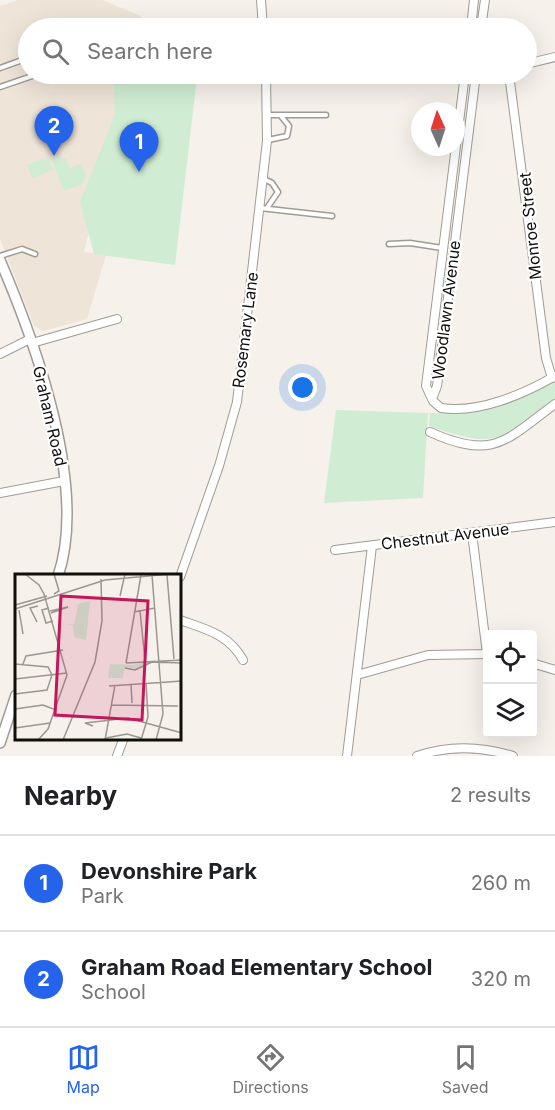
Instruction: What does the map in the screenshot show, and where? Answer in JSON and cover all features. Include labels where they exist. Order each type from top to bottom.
[{"type":"street","points":[[261,0],[262,18]]},
{"type":"street","points":[[472,18],[474,0]]},
{"type":"street","points":[[482,18],[485,0]]},
{"type":"street","points":[[537,61],[555,57]]},
{"type":"street","name":"Rosemary Lane","points":[[181,574],[219,466],[237,402],[263,208],[267,140],[266,84]]},
{"type":"street","name":"Woodlawn Avenue","points":[[432,399],[426,386],[443,248],[469,84]]},
{"type":"street","name":"Woodlawn Avenue","points":[[432,399],[437,386],[457,223],[470,84]]},
{"type":"street","name":"Monroe Street","points":[[510,84],[546,357],[553,377]]},
{"type":"street","points":[[447,222],[457,223]]},
{"type":"street","name":"Graham Road","points":[[0,258],[31,341],[54,423],[64,481],[68,535],[58,574]]},
{"type":"street","points":[[0,354],[31,341],[117,318]]},
{"type":"street","points":[[432,399],[436,405],[447,409],[495,402],[526,392],[553,377]]},
{"type":"street","points":[[430,432],[468,444],[496,444],[519,434],[555,404]]},
{"type":"street","points":[[0,493],[64,481]]},
{"type":"street","name":"Chestnut Avenue","points":[[335,550],[555,522]]},
{"type":"street","points":[[472,533],[484,630]]},
{"type":"street","points":[[347,756],[372,546]]},
{"type":"street","points":[[182,621],[219,634],[234,645],[243,660]]},
{"type":"street","points":[[357,675],[428,656],[483,654]]},
{"type":"street","points":[[537,665],[555,670]]},
{"type":"street","points":[[0,743],[4,720],[15,702]]},
{"type":"street","points":[[117,756],[119,744]]},
{"type":"street","points":[[417,756],[438,750],[468,748],[513,756]]},
{"type":"lane","points":[[0,68],[18,62]]},
{"type":"lane","points":[[0,87],[18,81]]},
{"type":"lane","points":[[267,116],[326,115]]},
{"type":"lane","points":[[267,140],[287,136],[289,126],[280,116]]},
{"type":"lane","points":[[263,178],[272,183],[278,192],[263,208]]},
{"type":"lane","points":[[263,208],[332,216]]},
{"type":"lane","points":[[389,244],[410,243],[443,248]]},
{"type":"lane","points":[[0,258],[22,249],[35,254]]},
{"type":"shaded area","points":[[18,0],[102,0],[141,16],[141,18],[18,18],[18,84],[126,84],[84,252],[106,255],[87,319],[43,331],[34,326],[0,239],[0,6]]},
{"type":"green space","points":[[114,84],[196,84],[175,265],[94,254],[80,202],[115,114]]},
{"type":"green space","points":[[57,156],[65,158],[70,168],[81,164],[86,176],[82,184],[64,191],[51,159]]},
{"type":"green space","points":[[48,157],[53,170],[32,178],[27,165]]},
{"type":"green space","points":[[555,382],[555,399],[510,432],[498,437],[470,438],[429,426],[430,413],[465,413],[491,408]]},
{"type":"green space","points":[[336,410],[428,413],[423,498],[324,503]]},
{"type":"place","name":"Graham Road Elementary School","points":[[54,156]]},
{"type":"place","name":"Devonshire Park","points":[[139,172]]}]
